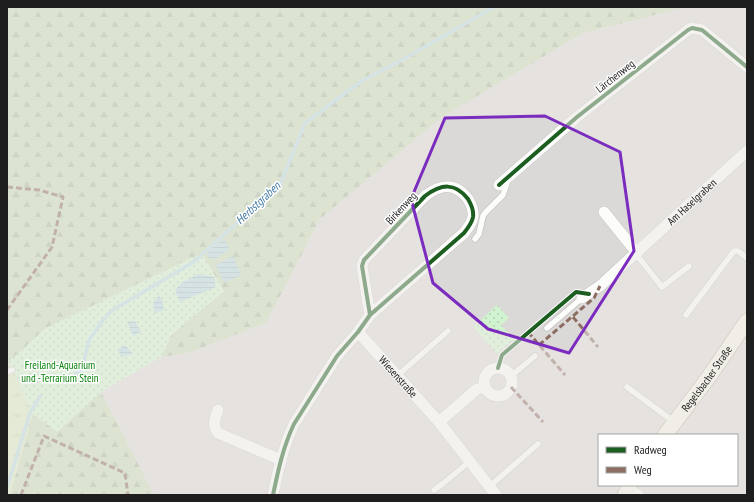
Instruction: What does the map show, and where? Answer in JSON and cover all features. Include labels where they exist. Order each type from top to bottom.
[{"type":"street","name":"Lärchenweg","points":[[499,185],[577,117],[692,28],[702,30],[747,67]]},
{"type":"street","name":"Am Haselgraben","points":[[582,298],[600,286],[747,151]]},
{"type":"street","name":"Birkenweg","points":[[273,495],[289,434],[337,356],[358,332],[370,315],[464,233],[471,223],[473,210],[469,201],[463,193],[455,187],[442,186],[433,189],[364,260],[362,266],[370,315]]},
{"type":"street","points":[[604,212],[636,253]]},
{"type":"street","name":"Regelsbacher Straße","points":[[666,434],[708,378],[747,321]]},
{"type":"street","name":"Wiesenstraße","points":[[358,332],[439,422],[493,490]]},
{"type":"street","points":[[502,369],[511,376],[511,387],[504,396],[492,395],[486,390],[484,383],[485,376],[491,370],[502,369]]},
{"type":"street","points":[[439,422],[477,389],[485,387]]},
{"type":"street","points":[[218,410],[214,423],[218,433],[281,460]]},
{"type":"lane","points":[[475,239],[479,234],[485,212],[503,195],[509,177]]},
{"type":"lane","points":[[686,315],[734,251],[738,251],[747,258]]},
{"type":"lane","points":[[636,253],[662,287],[689,266]]},
{"type":"lane","points":[[547,328],[582,298]]},
{"type":"lane","points":[[397,376],[448,331]]},
{"type":"lane","points":[[511,376],[535,356]]},
{"type":"lane","points":[[627,387],[675,422]]},
{"type":"lane","points":[[493,490],[538,444]]},
{"type":"lane","points":[[434,490],[470,460]]},
{"type":"highlighted area","points":[[545,116],[620,152],[634,251],[569,353],[488,329],[433,283],[411,199],[445,118]]},
{"type":"shaded area","points":[[682,7],[747,7],[747,495],[154,495],[101,392],[161,357],[188,353],[266,323],[320,219],[442,117],[583,33]]},
{"type":"green space","points":[[7,7],[682,8],[583,33],[442,117],[320,219],[266,323],[188,353],[161,357],[172,334],[224,291],[7,362]]},
{"type":"green space","name":"Freiland-Aquarium und -Terrarium Stein","points":[[202,253],[224,291],[172,334],[161,357],[101,392],[57,432],[33,414],[9,361],[46,328]]},
{"type":"green space","points":[[497,305],[509,318],[501,325],[514,339],[497,354],[473,327]]},
{"type":"green space","points":[[9,361],[33,414],[10,495],[7,495],[7,362]]},
{"type":"green space","points":[[101,392],[154,495],[10,495],[33,414],[57,431]]},
{"type":"water","points":[[224,239],[230,249],[215,259],[210,259],[207,254],[210,249]]},
{"type":"water","points":[[233,256],[241,275],[224,283],[216,265]]},
{"type":"water","points":[[198,274],[214,277],[216,287],[180,302],[175,290],[181,283]]},
{"type":"water","points":[[159,296],[162,299],[164,310],[155,313],[153,304]]},
{"type":"water","points":[[135,321],[141,332],[133,336],[127,322]]},
{"type":"water","points":[[125,345],[133,354],[121,357],[118,350]]},
{"type":"waterway","name":"Herbstgraben","points":[[66,381],[82,369],[89,340],[111,311],[192,263],[280,185],[305,123],[363,80],[402,60],[494,7]]},
{"type":"waterway","name":"Herbstgraben","points":[[7,487],[30,413],[40,396]]},
{"type":"marked path","points":[[7,187],[39,190],[63,197],[52,247],[7,310]]},
{"type":"marked path","points":[[539,345],[594,298],[600,286]]},
{"type":"marked path","points":[[573,317],[598,347]]},
{"type":"marked path","points":[[528,332],[565,375]]},
{"type":"marked path","points":[[511,387],[543,422]]},
{"type":"marked path","points":[[21,495],[44,436],[125,473],[128,495]]},
{"type":"cycle path","points":[[499,185],[577,117],[692,28],[702,30],[747,67]]},
{"type":"cycle path","points":[[273,495],[284,450],[294,424],[337,356],[358,332],[370,315],[464,233],[470,225],[473,217],[472,207],[463,193],[453,187],[442,187],[425,196],[364,260],[362,266],[370,315]]},
{"type":"cycle path","points":[[498,368],[502,355],[576,292],[589,294]]}]
